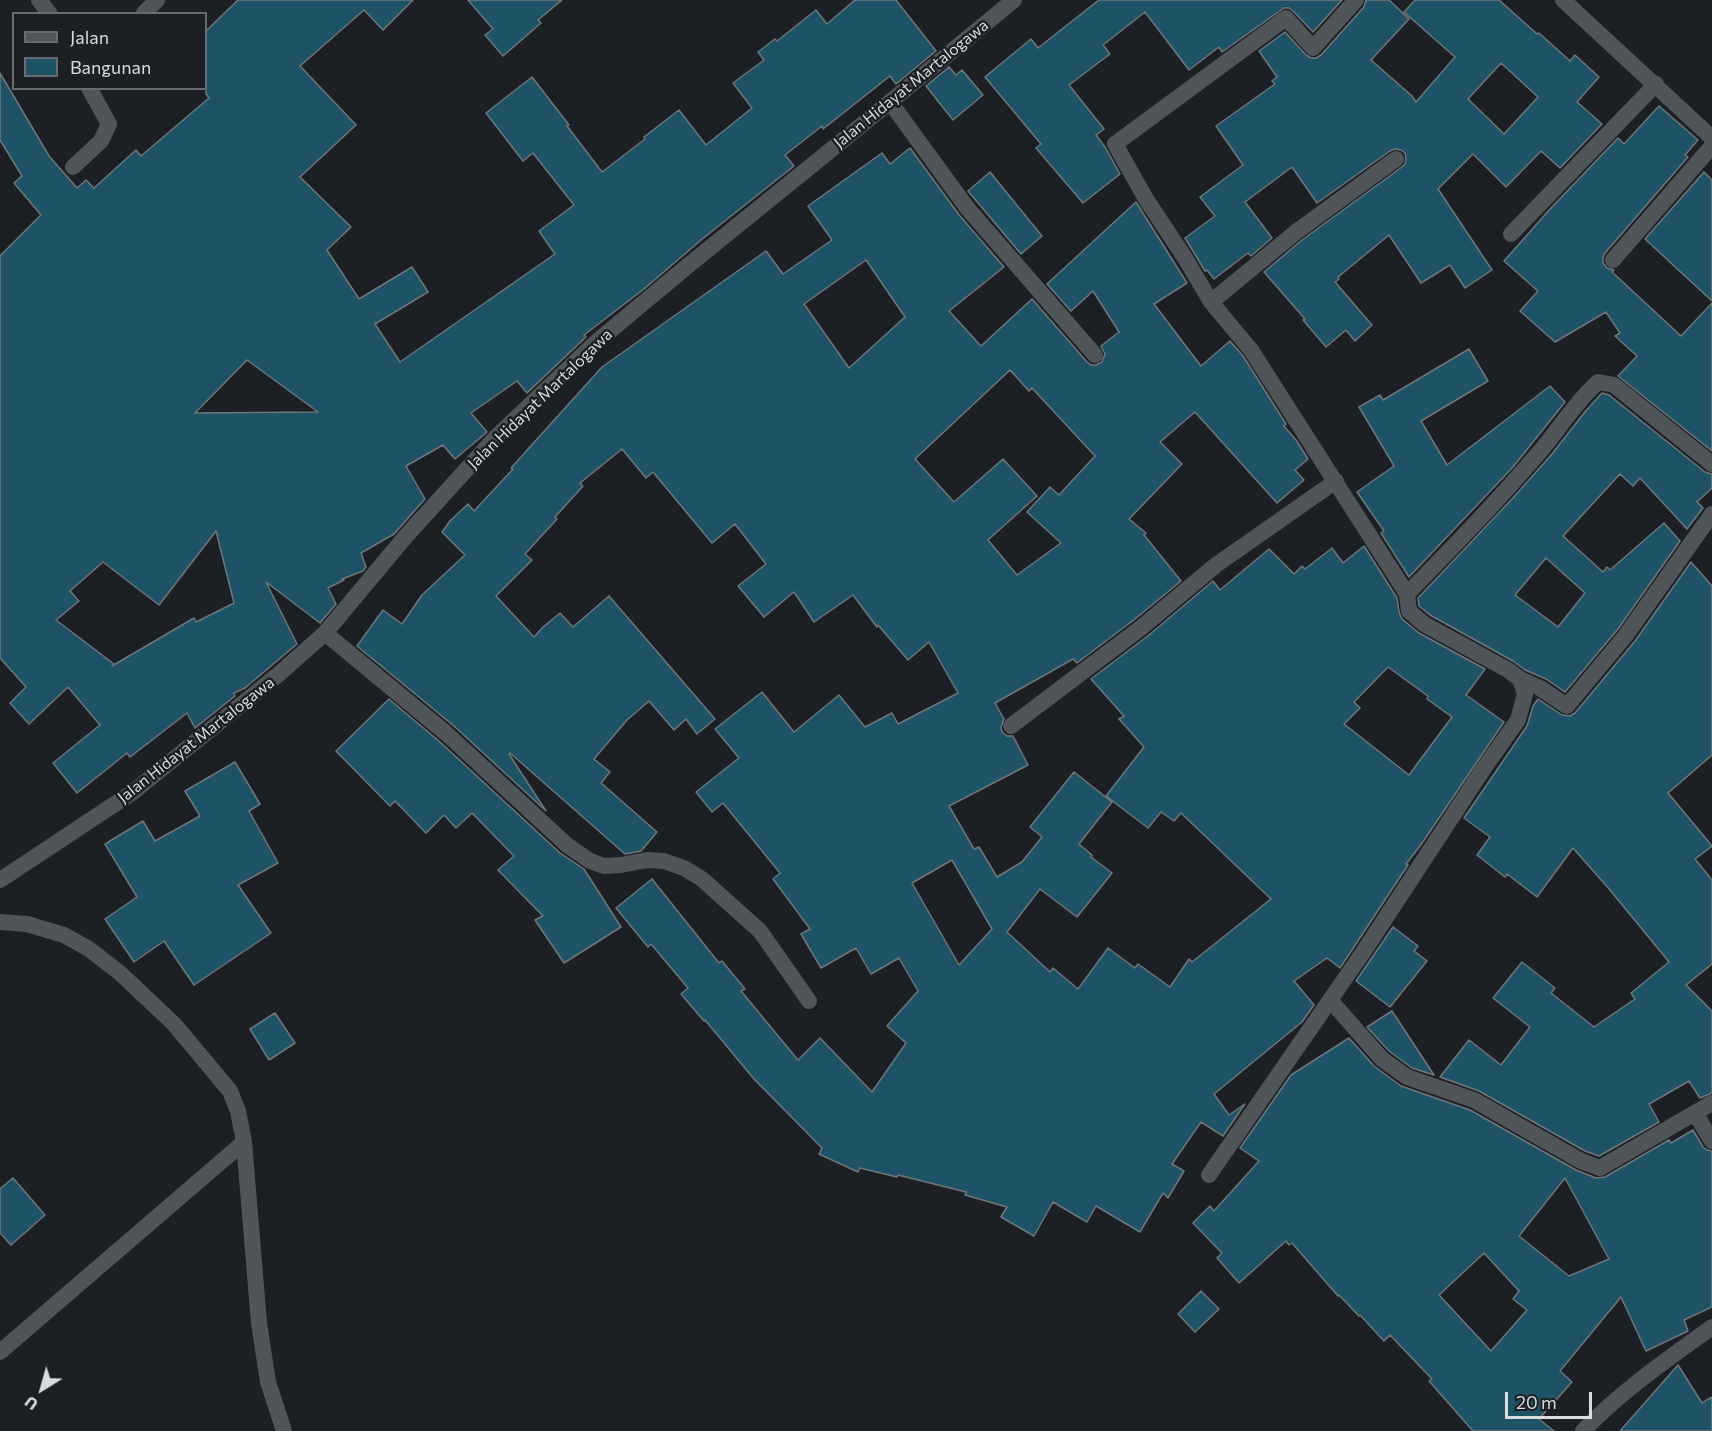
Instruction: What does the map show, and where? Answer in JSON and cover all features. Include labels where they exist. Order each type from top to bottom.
[{"type":"street","points":[[39,0],[48,12]]},
{"type":"street","points":[[146,12],[157,0]]},
{"type":"street","name":"Jalan Hidayat Martalogawa","points":[[0,880],[133,792],[279,674],[325,633],[406,536],[496,437],[594,344],[1014,0]]},
{"type":"street","points":[[1356,0],[1313,48],[1286,18],[1115,144],[1146,199],[1211,302],[1251,350],[1336,481],[1407,594],[1409,611],[1424,624],[1540,688],[1567,706],[1626,635],[1712,514]]},
{"type":"street","points":[[1563,0],[1712,138]]},
{"type":"street","points":[[1511,234],[1656,84]]},
{"type":"street","points":[[73,166],[101,141],[109,124],[89,90]]},
{"type":"street","points":[[890,102],[968,209],[1095,355]]},
{"type":"street","points":[[1613,260],[1712,147]]},
{"type":"street","points":[[1211,302],[1296,232],[1396,159]]},
{"type":"street","points":[[1407,594],[1493,506],[1598,382],[1614,385],[1712,464]]},
{"type":"street","points":[[1011,726],[1142,627],[1216,565],[1336,481]]},
{"type":"street","points":[[325,633],[447,734],[567,846],[590,861],[604,866],[647,860],[664,861],[684,868],[702,879],[760,931],[809,1001]]},
{"type":"street","points":[[1209,1175],[1405,890],[1518,720],[1525,694],[1520,679]]},
{"type":"street","points":[[0,922],[27,924],[64,935],[89,949],[120,973],[174,1024],[230,1091],[238,1111],[244,1142],[258,1323],[268,1382],[284,1431]]},
{"type":"street","points":[[1330,1000],[1382,1059],[1407,1077],[1474,1100],[1581,1161],[1600,1168],[1712,1103]]},
{"type":"street","points":[[1695,1113],[1712,1141]]},
{"type":"street","points":[[0,1352],[244,1142]]},
{"type":"street","points":[[1583,1431],[1600,1413],[1712,1327]]},
{"type":"building","points":[[238,0],[413,0],[383,30],[364,10],[300,66],[356,125],[300,177],[351,227],[327,250],[359,299],[412,267],[428,292],[375,324],[400,362],[555,254],[539,231],[574,205],[533,153],[523,161],[486,113],[532,77],[602,172],[679,110],[706,145],[752,108],[733,83],[764,60],[758,52],[775,39],[777,41],[816,10],[827,24],[855,0],[896,0],[936,51],[896,84],[890,76],[823,129],[822,126],[785,155],[794,166],[584,335],[586,337],[527,393],[517,381],[471,413],[487,432],[455,459],[443,445],[406,466],[425,499],[394,534],[361,553],[366,567],[363,571],[342,579],[344,580],[328,588],[336,604],[320,623],[266,582],[297,644],[245,688],[234,693],[235,696],[195,728],[187,713],[130,757],[127,753],[77,793],[53,763],[100,725],[68,687],[29,724],[10,703],[26,687],[0,658],[0,256],[41,215],[14,183],[22,176],[0,140],[0,73],[49,156],[77,188],[86,180],[94,188],[136,150],[141,156],[209,98],[206,94],[207,30]],"holes":[[[247,360],[318,412],[195,413]],[[216,531],[234,603],[196,622],[194,618],[112,666],[114,664],[56,620],[79,601],[70,591],[103,562],[159,605]]]},
{"type":"building","points":[[468,0],[562,0],[538,20],[541,23],[503,56],[485,35],[493,29]]},
{"type":"building","points":[[1099,0],[1342,0],[1313,32],[1293,11],[1284,8],[1222,52],[1219,47],[1189,70],[1145,12],[1103,45],[1110,54],[1069,85],[1104,129],[1096,135],[1120,174],[1083,203],[1036,148],[1041,144],[985,77],[1031,39],[1038,48]]},
{"type":"building","points":[[1366,0],[1389,0],[1409,19],[1371,60],[1416,102],[1455,57],[1404,12],[1415,0],[1499,0],[1570,61],[1575,55],[1599,77],[1577,102],[1602,124],[1560,168],[1541,151],[1506,187],[1473,154],[1438,189],[1492,270],[1465,288],[1450,265],[1421,283],[1389,235],[1338,277],[1339,279],[1335,282],[1372,325],[1355,341],[1346,330],[1326,347],[1264,272],[1302,240],[1402,167],[1405,164],[1405,153],[1395,149],[1390,151],[1317,203],[1292,167],[1245,202],[1272,238],[1251,256],[1248,253],[1214,279],[1207,270],[1205,271],[1185,238],[1215,216],[1200,197],[1243,165],[1216,126],[1275,84],[1272,81],[1277,77],[1259,51],[1285,32],[1306,55],[1316,58],[1364,7]],"holes":[[[1501,63],[1538,97],[1504,134],[1468,99]]]},
{"type":"building","points":[[949,67],[956,75],[962,70],[983,95],[953,120],[926,86]]},
{"type":"building","points":[[1659,106],[1698,140],[1685,155],[1688,157],[1605,253],[1603,263],[1607,268],[1614,270],[1612,272],[1681,336],[1712,303],[1712,451],[1618,376],[1637,356],[1615,336],[1620,333],[1606,312],[1555,342],[1520,311],[1538,291],[1504,261],[1618,138],[1624,144]]},
{"type":"building","points":[[910,148],[960,216],[1004,267],[949,311],[981,346],[1032,299],[1091,365],[1102,362],[1105,354],[1101,346],[1119,332],[1093,291],[1071,311],[1047,284],[1136,202],[1187,283],[1154,304],[1201,366],[1230,341],[1243,356],[1286,424],[1284,426],[1308,459],[1295,470],[1304,480],[1277,503],[1195,412],[1160,442],[1182,464],[1129,519],[1146,533],[1144,535],[1181,581],[1077,663],[1073,659],[995,703],[1004,719],[1002,732],[1007,736],[1013,736],[1028,765],[949,806],[974,849],[979,847],[997,877],[1022,862],[1042,837],[1030,827],[1074,772],[1112,802],[1079,844],[1092,855],[1091,857],[1112,873],[1077,917],[1040,889],[1007,932],[1050,972],[1053,968],[1078,989],[1108,948],[1135,968],[1138,964],[1170,987],[1189,959],[1192,962],[1271,899],[1181,813],[1174,821],[1161,812],[1148,828],[1106,796],[1144,747],[1119,719],[1124,716],[1091,679],[1149,635],[1213,581],[1220,590],[1269,549],[1294,574],[1302,566],[1305,569],[1332,548],[1343,563],[1364,546],[1397,598],[1402,619],[1419,633],[1485,669],[1466,695],[1504,722],[1406,864],[1408,865],[1340,968],[1327,958],[1294,981],[1314,1005],[1302,1022],[1214,1094],[1229,1115],[1245,1104],[1223,1136],[1201,1122],[1172,1164],[1184,1171],[1168,1198],[1163,1193],[1140,1232],[1096,1206],[1087,1222],[1053,1202],[1034,1236],[1001,1217],[1007,1207],[965,1195],[966,1192],[898,1175],[897,1177],[860,1168],[858,1172],[819,1154],[822,1148],[754,1079],[704,1021],[681,994],[688,988],[651,944],[648,947],[616,908],[652,879],[719,963],[722,961],[745,989],[741,991],[798,1060],[820,1038],[872,1092],[906,1043],[887,1026],[918,991],[899,958],[871,974],[856,948],[821,968],[801,934],[810,929],[773,879],[780,873],[723,803],[712,812],[696,792],[739,758],[715,729],[762,692],[794,732],[839,695],[865,727],[892,713],[898,724],[958,693],[929,642],[908,660],[878,625],[877,627],[853,595],[814,622],[794,592],[764,617],[738,586],[766,564],[735,524],[712,543],[653,472],[646,478],[622,449],[580,483],[583,486],[525,554],[532,560],[496,596],[534,637],[560,613],[573,627],[609,596],[715,719],[697,734],[686,719],[674,730],[649,701],[627,720],[594,759],[610,772],[601,783],[657,832],[641,851],[625,854],[510,753],[546,811],[454,726],[357,646],[383,610],[402,624],[422,595],[465,555],[442,532],[450,521],[468,504],[474,511],[602,367],[766,251],[783,274],[832,240],[808,206],[882,153],[890,164]],"holes":[[[866,260],[905,317],[849,368],[804,304]],[[1010,370],[1029,391],[1032,388],[1095,456],[1059,495],[1050,487],[1027,512],[1061,543],[1017,575],[988,540],[1037,496],[1003,459],[954,502],[915,459]],[[1388,667],[1452,717],[1409,775],[1344,724],[1360,708],[1354,702]],[[952,860],[992,929],[959,965],[912,883]]]},
{"type":"building","points":[[990,172],[1042,236],[1021,254],[968,191]]},
{"type":"building","points":[[1704,172],[1712,180],[1712,301],[1645,239]]},
{"type":"building","points":[[1469,349],[1488,381],[1421,421],[1447,465],[1550,386],[1565,402],[1513,467],[1409,577],[1381,533],[1384,531],[1357,492],[1394,466],[1359,407],[1380,395],[1383,400]]},
{"type":"building","points":[[1602,393],[1609,395],[1705,472],[1712,474],[1712,488],[1697,502],[1703,508],[1687,529],[1640,478],[1633,486],[1620,474],[1563,536],[1603,572],[1607,567],[1610,570],[1664,523],[1680,541],[1618,629],[1565,692],[1546,679],[1525,670],[1430,615],[1419,606],[1418,598],[1513,498]],"holes":[[[1546,558],[1585,593],[1558,627],[1515,595]]]},
{"type":"building","points":[[1691,562],[1712,586],[1712,755],[1668,793],[1712,846],[1695,859],[1712,880],[1712,964],[1686,985],[1712,1011],[1712,1093],[1700,1098],[1689,1081],[1649,1104],[1659,1122],[1599,1156],[1585,1151],[1479,1091],[1440,1077],[1469,1040],[1501,1065],[1530,1027],[1493,998],[1522,962],[1555,988],[1551,993],[1594,1027],[1635,999],[1631,993],[1669,962],[1573,848],[1537,897],[1507,874],[1505,877],[1477,855],[1490,837],[1464,818],[1527,726],[1533,706],[1538,699],[1562,715],[1570,716],[1575,713],[1635,641]]},
{"type":"building","points":[[389,699],[440,742],[560,853],[584,869],[621,927],[564,963],[535,920],[543,916],[498,870],[514,856],[472,813],[456,828],[444,815],[426,833],[395,801],[390,806],[336,751]]},
{"type":"building","points":[[235,762],[260,804],[249,811],[278,863],[238,885],[271,933],[194,985],[164,941],[134,962],[105,919],[137,897],[105,844],[143,821],[155,841],[200,816],[185,791]]},
{"type":"building","points":[[1393,927],[1418,946],[1414,951],[1427,961],[1390,1007],[1356,981]]},
{"type":"building","points":[[1392,1011],[1434,1075],[1412,1068],[1389,1051],[1367,1027]]},
{"type":"building","points":[[275,1013],[295,1043],[269,1060],[250,1029]]},
{"type":"building","points":[[1349,1038],[1374,1066],[1401,1086],[1470,1110],[1576,1170],[1596,1178],[1605,1177],[1669,1140],[1671,1143],[1693,1130],[1703,1147],[1712,1151],[1712,1307],[1684,1320],[1688,1331],[1646,1351],[1621,1297],[1560,1371],[1572,1382],[1539,1419],[1554,1431],[1473,1431],[1429,1381],[1432,1379],[1390,1335],[1384,1341],[1360,1315],[1338,1296],[1292,1243],[1289,1245],[1286,1241],[1239,1283],[1217,1258],[1222,1253],[1193,1223],[1210,1206],[1214,1211],[1259,1161],[1240,1148],[1291,1075]],"holes":[[[1565,1178],[1609,1259],[1569,1276],[1519,1236]],[[1484,1253],[1519,1291],[1513,1299],[1527,1310],[1491,1351],[1439,1295]]]},
{"type":"building","points":[[13,1178],[45,1215],[11,1245],[0,1233],[0,1189]]},
{"type":"building","points":[[1201,1291],[1219,1309],[1195,1332],[1178,1314]]},
{"type":"building","points":[[1678,1365],[1702,1403],[1712,1397],[1712,1431],[1620,1431]]}]
